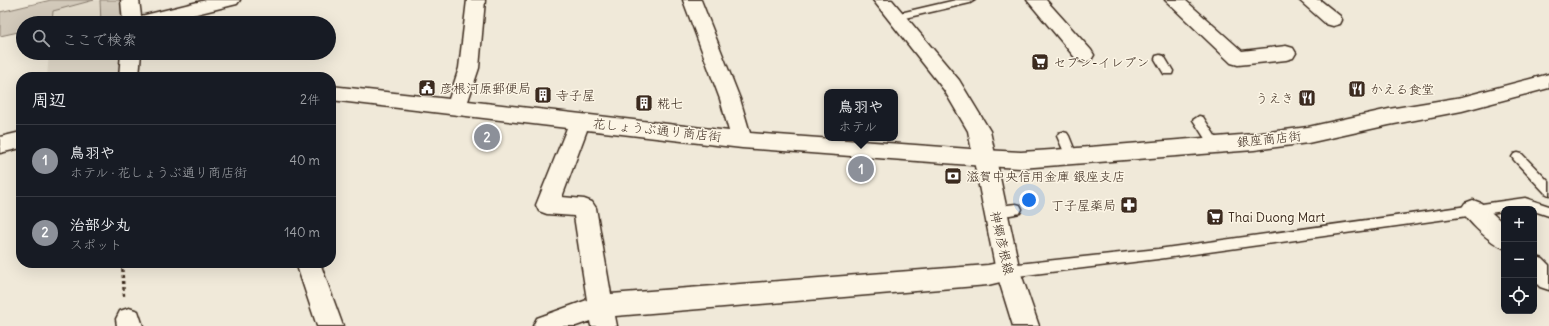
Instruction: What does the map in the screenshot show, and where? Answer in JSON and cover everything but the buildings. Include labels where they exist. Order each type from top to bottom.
[{"type":"street","points":[[130,0],[132,16]]},
{"type":"street","points":[[163,16],[231,0]]},
{"type":"street","points":[[456,108],[469,68],[476,0]]},
{"type":"street","points":[[692,0],[730,99],[734,142]]},
{"type":"street","name":"神郷彦根線","points":[[882,0],[952,85],[979,131],[984,158],[1005,210],[1008,271],[1026,326]]},
{"type":"street","points":[[1174,0],[1238,58],[1286,53]]},
{"type":"street","points":[[1308,0],[1333,20]]},
{"type":"street","points":[[1042,1],[1084,55]]},
{"type":"street","points":[[129,72],[130,60]]},
{"type":"street","name":"銀座商店街","points":[[984,158],[1021,160],[1254,142],[1308,135],[1389,117],[1462,104],[1549,81]]},
{"type":"street","name":"花しょうぶ通り商店街","points":[[336,94],[361,101],[456,108],[580,122],[692,138],[984,158]]},
{"type":"street","points":[[580,122],[548,205],[584,208],[602,316]]},
{"type":"street","points":[[0,145],[16,141]]},
{"type":"street","points":[[1472,209],[1501,235]]},
{"type":"street","points":[[310,268],[330,326]]},
{"type":"street","points":[[1537,269],[1549,280]]},
{"type":"street","points":[[546,326],[714,294],[988,275],[1008,271]]},
{"type":"lane","points":[[896,17],[970,0]]},
{"type":"lane","points":[[1160,59],[1168,71]]},
{"type":"lane","points":[[1199,120],[1215,145]]},
{"type":"lane","points":[[1063,136],[1071,156]]},
{"type":"lane","points":[[1518,157],[1549,190]]},
{"type":"lane","points":[[1008,271],[1092,260],[1109,265],[1260,245],[1472,209],[1525,203],[1549,212]]},
{"type":"path","points":[[122,268],[125,313],[129,322]]},
{"type":"shaded area","points":[[51,0],[94,0],[53,11],[53,16],[16,16],[16,33],[0,36],[0,12]]},
{"type":"shaded area","points":[[94,0],[100,0],[101,16],[53,16],[53,11]]},
{"type":"shaded area","points":[[100,0],[125,0],[126,16],[101,16]]},
{"type":"shaded area","points":[[48,60],[127,60],[126,72],[47,72]]},
{"type":"place","name":"セブン-イレブン","points":[[1040,62]]},
{"type":"place","name":"彦根河原郵便局","points":[[427,88]]},
{"type":"place","name":"かえる食堂","points":[[1357,89]]},
{"type":"place","name":"寺子屋","points":[[543,95]]},
{"type":"place","name":"うえき","points":[[1307,98]]},
{"type":"place","name":"糀七","points":[[644,103]]},
{"type":"place","name":"治部少丸","points":[[487,137]]},
{"type":"place","name":"鳥羽や","points":[[861,169]]},
{"type":"place","name":"滋賀中央信用金庫 銀座支店","points":[[953,176]]},
{"type":"place","name":"丁子屋薬局","points":[[1129,205]]},
{"type":"place","name":"Thai Duong Mart","points":[[1215,217]]}]
